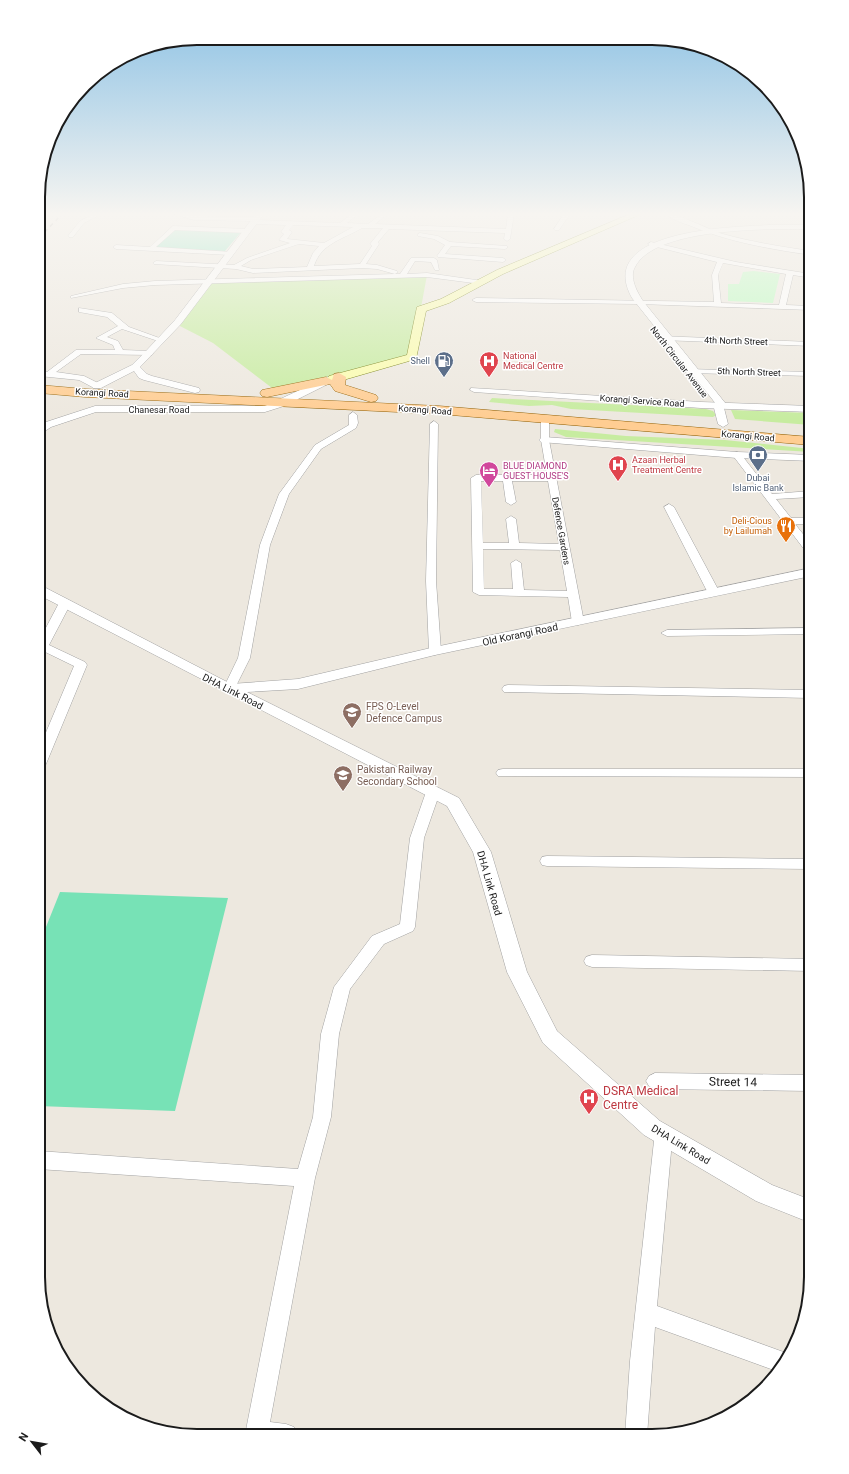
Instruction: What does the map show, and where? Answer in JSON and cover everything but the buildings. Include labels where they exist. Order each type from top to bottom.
[{"type":"main road","points":[[267,393],[333,379],[412,356],[421,309],[445,301],[480,283]]},
{"type":"main road","name":"Korangi Road","points":[[45,377],[97,386],[371,398],[804,430]]},
{"type":"main road","points":[[333,379],[340,388],[371,398]]},
{"type":"main road","name":"Korangi Road","points":[[45,390],[85,393],[439,410],[804,440]]},
{"type":"main road","points":[[783,439],[804,444]]},
{"type":"street","points":[[97,386],[135,367],[178,322],[206,283]]},
{"type":"street","points":[[73,297],[123,286],[211,283]]},
{"type":"street","name":"North Circular Avenue","points":[[631,283],[635,302],[718,406],[723,424]]},
{"type":"street","points":[[716,283],[718,304]]},
{"type":"street","points":[[782,306],[788,283]]},
{"type":"street","points":[[476,300],[635,302],[804,308]]},
{"type":"street","points":[[82,310],[109,315],[124,326],[161,340]]},
{"type":"street","points":[[119,351],[119,347],[115,342],[100,338],[124,326]]},
{"type":"street","name":"4th North Street","points":[[665,338],[804,344]]},
{"type":"street","points":[[45,376],[79,352],[119,351],[149,353]]},
{"type":"street","points":[[135,367],[143,376],[148,378],[195,390]]},
{"type":"street","name":"5th North Street","points":[[690,371],[804,374]]},
{"type":"street","name":"Chanesar Road","points":[[45,427],[95,409],[248,410],[273,407],[297,394],[333,379]]},
{"type":"street","name":"Korangi Service Road","points":[[474,390],[718,406],[804,409]]},
{"type":"street","points":[[229,689],[244,658],[265,546],[280,502],[285,492],[314,452],[353,426],[353,415]]},
{"type":"street","name":"Defence Gardens","points":[[545,420],[545,440],[578,622]]},
{"type":"street","points":[[434,424],[431,581],[436,651]]},
{"type":"street","points":[[545,440],[737,455],[804,458]]},
{"type":"street","points":[[737,455],[804,542]]},
{"type":"street","points":[[552,478],[476,478],[479,592],[572,594]]},
{"type":"street","points":[[507,479],[511,502]]},
{"type":"street","points":[[770,497],[804,495]]},
{"type":"street","points":[[669,507],[714,593]]},
{"type":"street","points":[[511,519],[514,546]]},
{"type":"street","points":[[788,522],[804,521]]},
{"type":"street","points":[[478,546],[564,547]]},
{"type":"street","points":[[516,563],[519,592]]},
{"type":"street","name":"Old Korangi Road","points":[[229,689],[298,684],[436,651],[804,574]]},
{"type":"street","name":"DHA Link Road","points":[[45,593],[229,689],[453,802],[482,852],[517,972],[550,1037],[652,1128],[764,1193],[804,1209]]},
{"type":"street","points":[[45,640],[65,603]]},
{"type":"street","points":[[667,633],[804,631]]},
{"type":"street","points":[[45,648],[81,666],[45,750]]},
{"type":"street","points":[[508,689],[804,694]]},
{"type":"street","points":[[503,773],[804,773]]},
{"type":"street","points":[[257,1429],[305,1178],[322,1117],[330,1034],[342,987],[378,940],[407,927],[417,838],[433,792]]},
{"type":"street","points":[[547,861],[804,864]]},
{"type":"street","points":[[592,961],[804,965]]},
{"type":"street","name":"Street 14","points":[[655,1080],[804,1083]]},
{"type":"street","points":[[637,1429],[646,1313],[663,1141]]},
{"type":"street","points":[[45,1160],[305,1178]]},
{"type":"street","points":[[646,1313],[779,1361]]},
{"type":"green space","points":[[207,283],[426,283],[412,357],[276,391],[213,343],[176,324]]},
{"type":"green space","points":[[739,283],[778,283],[773,303],[728,301],[728,284]]},
{"type":"green space","points":[[492,398],[706,409],[713,411],[716,415],[713,417],[571,409],[552,405],[529,406],[489,402]]},
{"type":"green space","points":[[731,410],[804,413],[804,424],[735,419]]},
{"type":"green space","points":[[555,429],[626,436],[725,440],[804,448],[804,452],[566,437],[554,432]]},
{"type":"green space","points":[[60,892],[228,898],[175,1111],[45,1106],[45,930]]},
{"type":"place","name":"Shell","points":[[444,378]]},
{"type":"place","name":"National Medical Centre","points":[[489,378]]},
{"type":"place","name":"Dubai Islamic Bank","points":[[758,472]]},
{"type":"place","name":"Azaan Herbal Treatment Centre","points":[[618,482]]},
{"type":"place","name":"BLUE DIAMOND GUEST HOUSE'S","points":[[489,488]]},
{"type":"place","name":"Deli-Cious by Lailumah","points":[[786,543]]},
{"type":"place","name":"FPS O-Level Defence Campus","points":[[352,729]]},
{"type":"place","name":"Pakistan Railway Secondary School","points":[[343,792]]},
{"type":"place","name":"DSRA Medical Centre","points":[[589,1115]]}]
